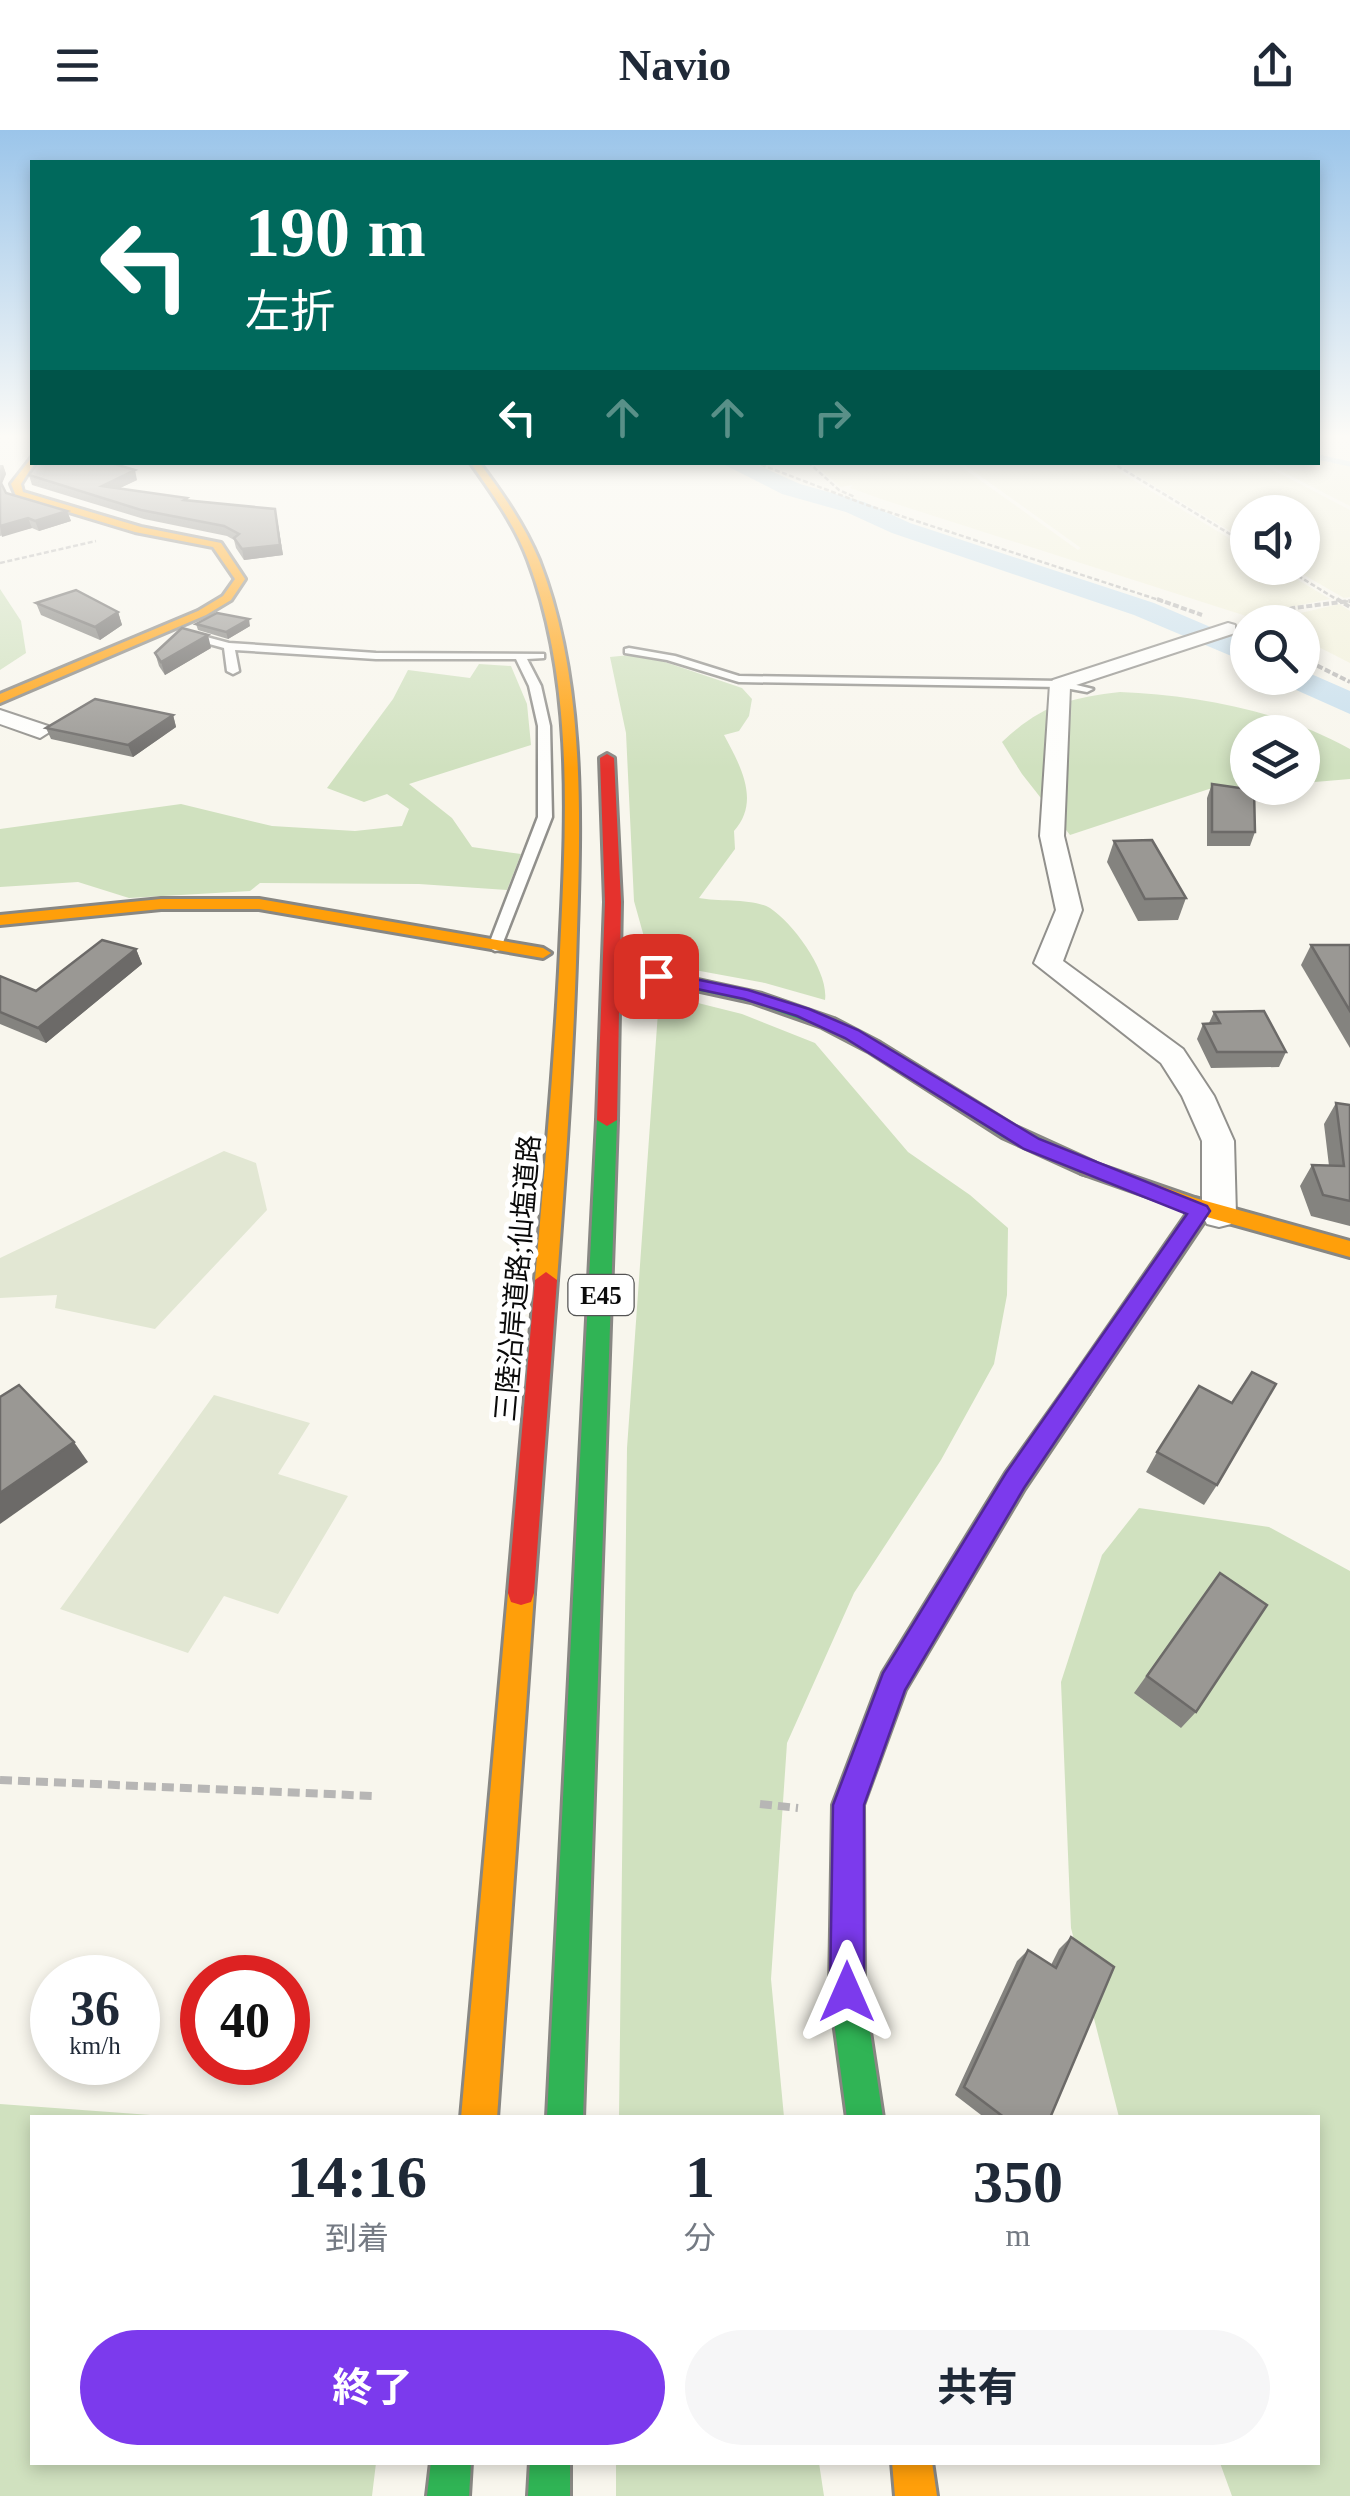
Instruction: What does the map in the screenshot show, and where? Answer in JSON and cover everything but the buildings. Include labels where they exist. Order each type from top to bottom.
[{"type":"main road","points":[[0,699],[101,653],[168,629],[227,598],[240,579],[222,548]]},
{"type":"main road","points":[[511,548],[549,611]]},
{"type":"main road","name":"三陸沿岸道路;仙塩道路","points":[[479,2115],[566,1036],[572,788],[566,696],[549,611],[528,548]]},
{"type":"main road","name":"E45","points":[[565,2115],[611,1036],[613,902],[606,738]]},
{"type":"main road","points":[[0,920],[212,901],[314,913],[543,954]]},
{"type":"main road","points":[[656,976],[740,993],[803,1012],[851,1034],[1032,1144],[1210,1213],[1350,1249]]},
{"type":"main road","points":[[865,2115],[847,1992],[848,1805],[886,1700],[1015,1481],[1210,1213]]},
{"type":"main road","points":[[448,2496],[451,2465]]},
{"type":"main road","points":[[549,2496],[550,2465]]},
{"type":"main road","points":[[912,2465],[916,2496]]},
{"type":"street","points":[[1210,1213],[1218,1141],[1198,1096],[1172,1056],[1048,963],[1069,910],[1052,836],[1074,686],[1230,628]]},
{"type":"street","points":[[0,718],[40,731]]},
{"type":"lane","points":[[168,629],[229,646],[426,658],[540,656]]},
{"type":"lane","points":[[229,646],[233,671]]},
{"type":"lane","points":[[629,651],[658,652],[698,669],[740,679],[1074,686]]},
{"type":"lane","points":[[495,946],[545,816],[544,726],[535,686],[521,658]]},
{"type":"path","points":[[0,564],[64,548]]},
{"type":"path","points":[[1005,548],[1093,576],[1230,628]]},
{"type":"path","points":[[1314,585],[1350,604]]},
{"type":"path","points":[[1318,605],[1342,602]]},
{"type":"path","points":[[1320,667],[1350,682]]},
{"type":"path","points":[[0,1780],[374,1796]]},
{"type":"green space","points":[[1035,548],[1230,548],[1230,585],[1307,585],[1330,599],[1300,605],[1230,605],[1230,611]]},
{"type":"green space","points":[[1320,548],[1350,548],[1350,597],[1344,598],[1320,584]]},
{"type":"green space","points":[[0,589],[21,621],[26,653],[0,670]]},
{"type":"green space","points":[[1339,604],[1350,611],[1350,663],[1320,648],[1320,608]]},
{"type":"green space","points":[[630,655],[659,660],[742,688],[752,699],[749,716],[739,731],[724,735],[745,783],[746,808],[734,831],[735,849],[699,898],[755,903],[779,915],[816,963],[825,1000],[765,983],[651,962],[634,901],[626,733],[610,657]]},
{"type":"green space","points":[[479,664],[511,666],[527,704],[531,745],[409,784],[452,818],[472,847],[521,854],[507,890],[419,884],[260,883],[250,891],[129,898],[78,882],[0,887],[0,829],[181,804],[272,826],[355,831],[402,826],[409,809],[387,794],[364,802],[327,788],[393,699],[408,670],[470,678]]},
{"type":"green space","points":[[1120,692],[1179,697],[1268,715],[1230,715],[1230,787],[1209,789],[1070,835],[1002,742],[1042,712],[1085,697]]},
{"type":"green space","points":[[1320,734],[1350,749],[1350,779],[1320,782]]},
{"type":"green space","points":[[659,998],[686,1000],[742,1014],[815,1043],[908,1152],[970,1195],[1008,1228],[1007,1295],[994,1364],[941,1460],[854,1593],[787,1743],[771,1979],[784,2115],[619,2115],[627,1448]]},
{"type":"green space","points":[[224,1151],[256,1163],[267,1210],[155,1329],[55,1308],[57,1295],[0,1298],[0,1258]]},
{"type":"green space","points":[[214,1395],[310,1423],[278,1474],[348,1496],[278,1614],[224,1596],[188,1653],[60,1609]]},
{"type":"green space","points":[[1139,1508],[1269,1527],[1350,1571],[1350,2496],[1232,2496],[1221,2465],[1320,2465],[1320,2115],[1118,2115],[1071,1928],[1061,1682],[1102,1555]]},
{"type":"green space","points":[[0,2104],[151,2115],[30,2115],[30,2465],[376,2465],[372,2496],[0,2496]]},
{"type":"green space","points":[[616,2465],[819,2465],[824,2496],[616,2496]]},
{"type":"waterway","points":[[962,548],[1144,609],[1230,646]]},
{"type":"waterway","points":[[1320,690],[1350,704]]},
{"type":"traffic: fast","points":[[656,976],[756,998],[828,1023],[874,1047],[1009,1132],[1088,1168]]},
{"type":"traffic: fast","points":[[565,2115],[607,1120]]},
{"type":"traffic: fast","points":[[865,2115],[847,1992],[848,1805],[893,1683],[1015,1481],[1080,1387]]},
{"type":"traffic: fast","points":[[448,2496],[451,2465]]},
{"type":"traffic: fast","points":[[549,2496],[550,2465]]},
{"type":"traffic: slow","points":[[0,699],[202,613],[227,598],[240,579],[219,548]]},
{"type":"traffic: slow","points":[[528,548],[559,656],[569,740],[568,956],[546,1280]]},
{"type":"traffic: slow","points":[[0,920],[161,904],[259,904],[543,953]]},
{"type":"traffic: slow","points":[[1088,1168],[1189,1204],[1350,1249]]},
{"type":"traffic: slow","points":[[1080,1387],[1200,1211]]},
{"type":"traffic: slow","points":[[479,2115],[521,1593]]},
{"type":"traffic: slow","points":[[912,2465],[916,2496]]},
{"type":"traffic: jam","points":[[607,758],[613,902],[607,1120]]},
{"type":"traffic: jam","points":[[521,1593],[546,1280]]},
{"type":"route","points":[[656,976],[722,988],[803,1012],[851,1034],[965,1107],[1032,1144],[1200,1211],[1015,1481],[893,1683],[848,1805],[847,1992]]}]
